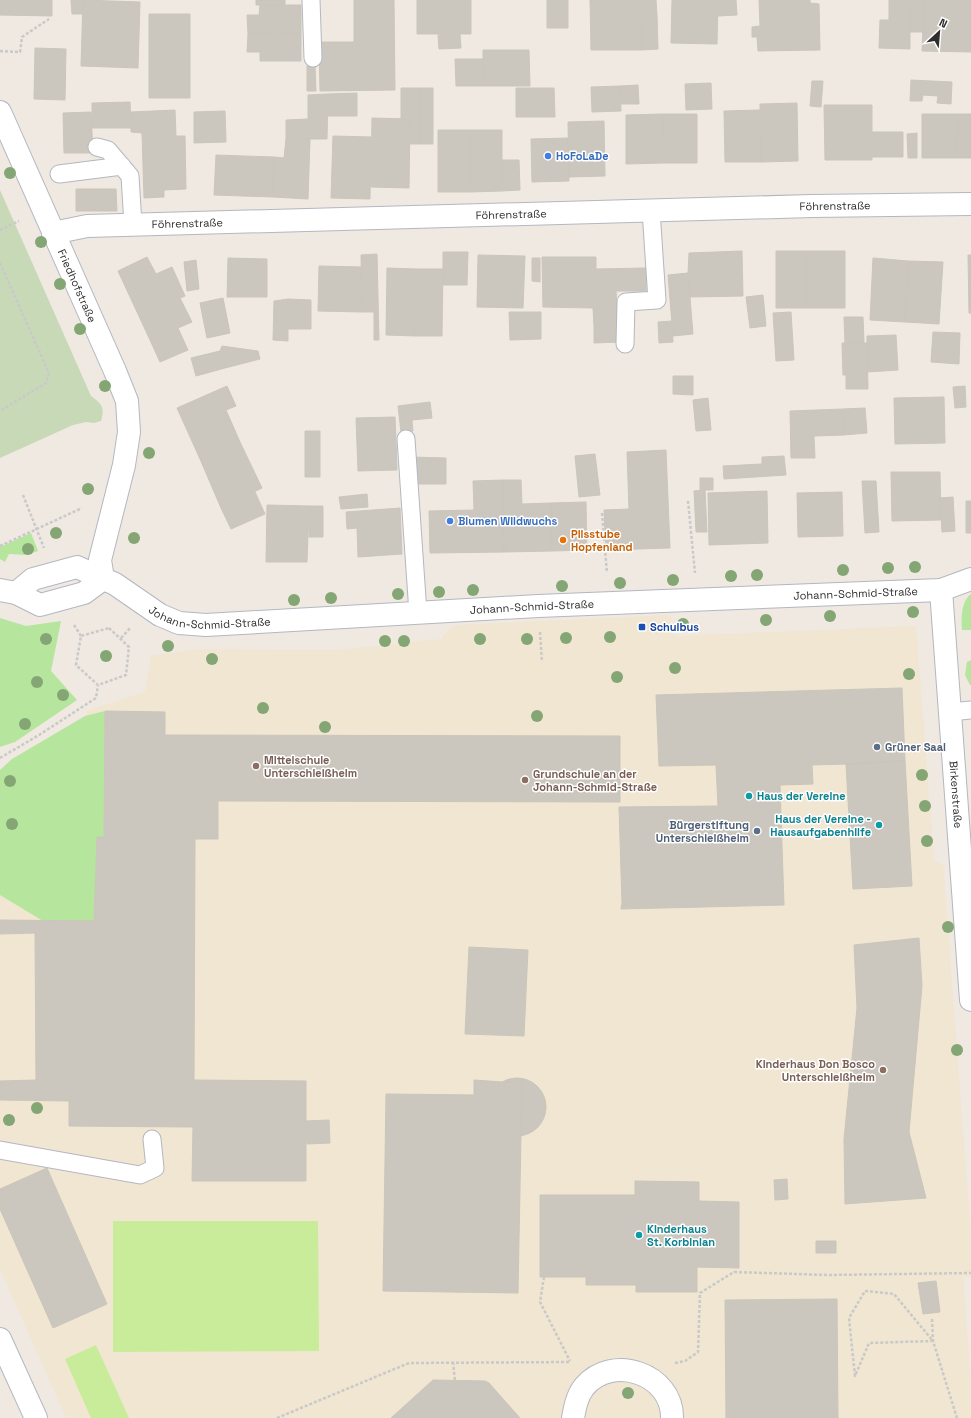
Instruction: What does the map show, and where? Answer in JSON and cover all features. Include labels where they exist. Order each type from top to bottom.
[{"type":"street","name":"Friedhofstraße","points":[[0,112],[115,371],[126,401],[129,432],[124,465],[100,560],[103,579]]},
{"type":"street","name":"Föhrenstraße","points":[[53,233],[87,226],[651,210],[971,204]]},
{"type":"street","name":"Johann-Schmid-Straße","points":[[103,579],[115,584],[133,595],[160,615],[179,623],[206,625],[538,606],[941,590],[971,579]]},
{"type":"street","points":[[8,592],[40,605],[84,593],[103,579]]},
{"type":"street","name":"Birkenstraße","points":[[941,590],[961,711],[971,1000]]},
{"type":"street","points":[[0,1340],[36,1418]]},
{"type":"street","points":[[572,1418],[576,1401],[585,1386],[598,1376],[614,1370],[631,1370],[647,1376],[659,1386],[667,1398],[672,1413],[672,1418]]},
{"type":"lane","points":[[311,0],[313,58]]},
{"type":"lane","points":[[97,147],[108,150],[130,176],[133,225]]},
{"type":"lane","points":[[59,174],[122,166]]},
{"type":"lane","points":[[625,344],[626,302],[657,300],[651,210]]},
{"type":"lane","points":[[406,439],[418,613]]},
{"type":"lane","points":[[0,1150],[140,1175],[155,1168],[152,1140]]},
{"type":"path","points":[[0,51],[20,52],[22,37],[49,19]]},
{"type":"path","points":[[0,230],[20,220]]},
{"type":"path","points":[[0,263],[1,269],[49,374],[46,383],[0,411]]},
{"type":"path","points":[[23,495],[44,549]]},
{"type":"path","points":[[688,501],[698,599]]},
{"type":"path","points":[[0,546],[82,508]]},
{"type":"path","points":[[602,513],[606,573]]},
{"type":"path","points":[[73,624],[81,636],[76,665],[98,685]]},
{"type":"path","points":[[81,636],[109,628],[129,646],[126,675],[98,685]]},
{"type":"path","points":[[0,758],[96,698],[98,685]]},
{"type":"path","points":[[647,1376],[657,1367],[685,1361],[698,1352],[700,1293],[734,1272],[828,1275],[971,1273]]},
{"type":"path","points":[[544,1277],[540,1302],[570,1361],[585,1386]]},
{"type":"path","points":[[865,1291],[894,1294],[933,1341],[869,1343],[856,1376],[849,1318],[865,1291]]},
{"type":"path","points":[[932,1319],[933,1341],[956,1418]]},
{"type":"path","points":[[277,1418],[409,1363],[570,1361]]},
{"type":"path","points":[[452,1362],[455,1380]]},
{"type":"shaded area","points":[[671,615],[671,632],[676,636],[916,626],[934,861],[943,864],[971,1236],[971,1277],[963,1277],[971,1385],[971,1418],[66,1418],[0,1269],[0,893],[88,710],[145,692],[151,656],[198,649],[336,650],[442,639],[443,635],[456,625]]},
{"type":"green space","points":[[0,190],[91,396],[102,406],[103,412],[101,421],[73,425],[0,458]]},
{"type":"green space","points":[[31,533],[38,551],[26,555],[9,554],[5,562],[0,559],[0,547]]},
{"type":"green space","points":[[971,594],[971,630],[962,630],[963,606]]},
{"type":"green space","points":[[0,618],[26,626],[61,621],[51,671],[77,700],[15,742],[0,747]]},
{"type":"green space","points":[[971,660],[970,685],[965,675],[967,662]]},
{"type":"green space","points":[[105,711],[104,837],[97,837],[94,921],[43,921],[0,895],[0,770],[12,759],[85,716]]},
{"type":"green space","points":[[113,1221],[318,1221],[319,1351],[113,1352]]},
{"type":"green space","points":[[96,1345],[129,1418],[91,1418],[65,1359]]},
{"type":"building","points":[[0,0],[52,0],[52,16],[0,15]]},
{"type":"building","points":[[71,0],[83,0],[83,14],[72,14]]},
{"type":"building","points":[[83,0],[140,2],[138,68],[81,66]]},
{"type":"building","points":[[256,0],[285,0],[285,5],[256,5]]},
{"type":"building","points":[[354,0],[394,0],[395,90],[320,91],[319,42],[354,42]]},
{"type":"building","points":[[417,0],[471,0],[471,34],[417,34]]},
{"type":"building","points":[[547,0],[568,0],[568,28],[547,28]]},
{"type":"building","points":[[590,0],[642,0],[642,50],[591,50]]},
{"type":"building","points":[[642,0],[656,0],[657,16],[642,16]]},
{"type":"building","points":[[672,0],[718,0],[717,44],[671,43]]},
{"type":"building","points":[[718,0],[736,0],[737,15],[718,16]]},
{"type":"building","points":[[759,0],[810,0],[810,3],[819,4],[820,50],[758,51],[757,37],[752,37],[752,27],[760,26]]},
{"type":"building","points":[[889,0],[910,0],[910,49],[879,48],[880,20],[889,20]]},
{"type":"building","points":[[910,0],[924,0],[924,32],[910,32]]},
{"type":"building","points":[[924,0],[971,0],[971,52],[922,51]]},
{"type":"building","points":[[260,5],[301,5],[301,33],[248,34],[247,15],[259,15]]},
{"type":"building","points":[[149,14],[190,14],[190,98],[149,98]]},
{"type":"building","points":[[642,16],[657,16],[658,49],[642,50]]},
{"type":"building","points":[[301,33],[301,61],[260,61],[260,52],[247,52],[248,34]]},
{"type":"building","points":[[460,34],[461,48],[439,49],[438,35]]},
{"type":"building","points":[[35,48],[66,49],[65,100],[34,99]]},
{"type":"building","points":[[483,50],[529,50],[530,86],[483,86]]},
{"type":"building","points":[[455,59],[483,59],[483,86],[456,86]]},
{"type":"building","points":[[307,66],[315,67],[316,91],[307,91]]},
{"type":"building","points":[[911,80],[952,82],[951,104],[937,103],[938,96],[923,95],[922,101],[910,101]]},
{"type":"building","points":[[812,81],[823,81],[821,107],[810,106]]},
{"type":"building","points":[[711,83],[712,109],[686,110],[685,84]]},
{"type":"building","points":[[638,85],[639,104],[621,104],[620,86]]},
{"type":"building","points":[[620,86],[621,111],[592,112],[591,87]]},
{"type":"building","points":[[401,88],[420,88],[420,144],[410,144],[410,119],[401,119]]},
{"type":"building","points":[[420,88],[433,88],[433,144],[420,144]]},
{"type":"building","points":[[516,88],[554,88],[555,117],[516,117]]},
{"type":"building","points":[[357,93],[357,116],[328,116],[328,94]]},
{"type":"building","points":[[328,94],[327,139],[286,139],[286,120],[308,119],[308,95]]},
{"type":"building","points":[[130,102],[131,128],[92,128],[92,103]]},
{"type":"building","points":[[797,103],[798,161],[761,162],[760,104]]},
{"type":"building","points":[[824,105],[872,105],[872,132],[903,132],[903,157],[872,157],[872,160],[825,160]]},
{"type":"building","points":[[175,110],[176,136],[185,136],[186,189],[164,190],[164,197],[144,198],[142,133],[131,132],[131,112]]},
{"type":"building","points":[[760,110],[761,162],[725,162],[724,111]]},
{"type":"building","points":[[225,111],[226,142],[194,143],[194,112]]},
{"type":"building","points":[[91,112],[93,153],[64,153],[63,113]]},
{"type":"building","points":[[663,114],[697,114],[697,163],[664,163]]},
{"type":"building","points":[[663,114],[664,163],[626,164],[626,115]]},
{"type":"building","points":[[922,114],[958,114],[957,158],[922,158]]},
{"type":"building","points":[[958,114],[971,114],[971,158],[957,158]]},
{"type":"building","points":[[372,118],[410,119],[409,188],[371,187]]},
{"type":"building","points":[[604,121],[605,176],[569,177],[568,122]]},
{"type":"building","points":[[438,130],[470,130],[470,192],[438,192]]},
{"type":"building","points":[[470,130],[502,130],[502,191],[470,192]]},
{"type":"building","points":[[917,133],[917,158],[908,158],[907,134]]},
{"type":"building","points":[[333,136],[371,137],[370,199],[331,198]]},
{"type":"building","points":[[568,138],[569,181],[532,182],[531,139]]},
{"type":"building","points":[[286,139],[310,139],[308,199],[273,197],[274,157],[284,158]]},
{"type":"building","points":[[216,155],[274,157],[273,197],[214,195]]},
{"type":"building","points":[[502,160],[519,160],[520,190],[502,191]]},
{"type":"building","points":[[76,189],[116,189],[117,211],[76,211]]},
{"type":"building","points":[[742,251],[743,296],[690,297],[688,273],[689,253]]},
{"type":"building","points":[[776,251],[806,251],[806,308],[776,308]]},
{"type":"building","points":[[806,251],[845,251],[845,308],[806,308]]},
{"type":"building","points":[[443,252],[468,252],[467,285],[443,285]]},
{"type":"building","points":[[377,254],[379,340],[374,340],[374,312],[362,312],[361,255]]},
{"type":"building","points":[[478,255],[525,256],[523,308],[477,307]]},
{"type":"building","points":[[968,255],[971,255],[971,313],[969,313]]},
{"type":"building","points":[[147,257],[156,274],[172,267],[185,296],[180,298],[192,322],[150,340],[118,271]]},
{"type":"building","points":[[542,257],[596,257],[596,269],[646,268],[646,291],[616,291],[618,325],[594,326],[593,308],[543,307]]},
{"type":"building","points":[[228,258],[267,259],[267,297],[227,297]]},
{"type":"building","points":[[532,258],[540,258],[540,282],[532,281]]},
{"type":"building","points":[[873,258],[908,261],[905,322],[870,320]]},
{"type":"building","points":[[196,260],[199,289],[187,291],[184,262]]},
{"type":"building","points":[[908,261],[943,262],[939,324],[905,322]]},
{"type":"building","points":[[319,266],[361,267],[362,312],[318,311]]},
{"type":"building","points":[[387,268],[416,269],[416,336],[386,335]]},
{"type":"building","points":[[416,269],[443,269],[442,336],[416,336]]},
{"type":"building","points":[[688,273],[693,334],[673,336],[668,275]]},
{"type":"building","points":[[763,295],[766,326],[750,328],[746,297]]},
{"type":"building","points":[[223,298],[230,333],[207,338],[200,303]]},
{"type":"building","points":[[288,299],[288,341],[273,340],[274,301]]},
{"type":"building","points":[[288,299],[311,300],[311,329],[288,329]]},
{"type":"building","points":[[509,312],[541,312],[541,339],[510,340]]},
{"type":"building","points":[[791,312],[794,360],[776,361],[773,313]]},
{"type":"building","points":[[844,317],[863,317],[864,343],[845,343]]},
{"type":"building","points":[[672,321],[673,342],[659,343],[658,322]]},
{"type":"building","points":[[618,325],[619,342],[594,343],[594,326]]},
{"type":"building","points":[[178,328],[188,350],[160,362],[150,340]]},
{"type":"building","points":[[933,332],[960,333],[959,364],[931,362]]},
{"type":"building","points":[[896,335],[898,370],[867,372],[867,336]]},
{"type":"building","points":[[842,343],[867,343],[868,389],[846,389],[846,375],[843,375]]},
{"type":"building","points":[[222,346],[258,351],[260,359],[225,368],[220,351]]},
{"type":"building","points":[[220,351],[225,368],[196,376],[191,358]]},
{"type":"building","points":[[673,376],[693,376],[693,395],[673,394]]},
{"type":"building","points":[[227,386],[236,406],[226,410],[240,442],[200,459],[177,408]]},
{"type":"building","points":[[965,386],[966,407],[955,408],[953,387]]},
{"type":"building","points":[[944,397],[945,443],[895,444],[894,398]]},
{"type":"building","points":[[708,398],[711,430],[696,431],[693,400]]},
{"type":"building","points":[[430,402],[432,418],[412,420],[413,431],[401,432],[398,406]]},
{"type":"building","points":[[865,408],[867,433],[844,435],[843,409]]},
{"type":"building","points":[[843,409],[844,435],[814,436],[815,458],[791,458],[790,411]]},
{"type":"building","points":[[395,417],[397,470],[358,471],[356,418]]},
{"type":"building","points":[[305,431],[320,431],[320,477],[305,477]]},
{"type":"building","points":[[240,442],[262,488],[221,508],[200,459]]},
{"type":"building","points":[[666,450],[670,548],[606,550],[604,510],[629,509],[627,452]]},
{"type":"building","points":[[595,454],[600,495],[579,497],[575,456]]},
{"type":"building","points":[[784,456],[786,475],[724,479],[723,466],[762,464],[762,457]]},
{"type":"building","points":[[411,457],[446,458],[446,484],[412,484]]},
{"type":"building","points":[[891,472],[940,472],[941,520],[892,521]]},
{"type":"building","points":[[700,478],[713,478],[713,490],[700,490]]},
{"type":"building","points":[[503,480],[504,552],[430,553],[429,511],[474,510],[473,481]]},
{"type":"building","points":[[503,480],[521,480],[522,504],[551,503],[552,551],[504,552]]},
{"type":"building","points":[[862,481],[876,481],[879,532],[865,533]]},
{"type":"building","points":[[705,490],[707,532],[696,532],[694,491]]},
{"type":"building","points":[[767,491],[768,543],[709,545],[708,493]]},
{"type":"building","points":[[255,492],[265,514],[231,529],[221,508]]},
{"type":"building","points":[[842,492],[843,536],[798,537],[797,493]]},
{"type":"building","points":[[367,494],[368,507],[341,509],[339,497]]},
{"type":"building","points":[[953,497],[955,531],[942,532],[940,498]]},
{"type":"building","points":[[966,501],[971,501],[971,533],[966,533]]},
{"type":"building","points":[[586,502],[587,550],[552,551],[551,503]]},
{"type":"building","points":[[267,505],[309,506],[307,562],[266,562]]},
{"type":"building","points":[[309,506],[323,506],[323,537],[309,537]]},
{"type":"building","points":[[400,508],[402,554],[358,557],[357,528],[347,529],[346,512]]},
{"type":"building","name":"Haus der Vereine","points":[[902,688],[905,761],[812,765],[813,784],[780,785],[784,905],[621,909],[619,807],[718,806],[716,765],[659,766],[656,695]]},
{"type":"building","points":[[105,711],[165,712],[165,735],[620,736],[620,802],[218,801],[218,839],[195,839],[194,1080],[306,1081],[306,1181],[192,1181],[193,1127],[69,1126],[69,1101],[0,1100],[0,1081],[36,1080],[35,933],[0,934],[0,920],[94,921],[97,837],[104,837]]},
{"type":"building","name":"Haus der Vereine - Hausaufgabenhilfe","points":[[905,761],[912,886],[853,889],[846,764]]},
{"type":"building","name":"Kinderhaus Don Bosco Unterschleißheim","points":[[919,938],[922,986],[909,1132],[926,1198],[845,1204],[844,1139],[857,1008],[854,945]]},
{"type":"building","points":[[469,947],[528,950],[524,1036],[465,1034]]},
{"type":"building","points":[[517,1078],[533,1083],[541,1091],[546,1107],[541,1123],[533,1131],[517,1136],[501,1131],[493,1123],[488,1107],[493,1091],[501,1083]]},
{"type":"building","points":[[474,1080],[502,1082],[522,1081],[518,1293],[383,1291],[386,1094],[474,1095]]},
{"type":"building","points":[[329,1120],[330,1143],[307,1144],[306,1121]]},
{"type":"building","points":[[47,1168],[107,1304],[53,1328],[0,1209],[0,1189]]},
{"type":"building","points":[[787,1179],[788,1199],[775,1200],[774,1180]]},
{"type":"building","name":"Kinderhaus St. Korbinian","points":[[635,1181],[699,1182],[699,1201],[739,1202],[739,1268],[697,1267],[697,1292],[636,1292],[636,1285],[586,1285],[586,1277],[540,1277],[540,1195],[635,1195]]},
{"type":"building","points":[[816,1241],[836,1241],[836,1253],[816,1253]]},
{"type":"building","points":[[936,1281],[940,1312],[923,1314],[918,1283]]},
{"type":"building","points":[[837,1299],[838,1418],[726,1418],[725,1300]]},
{"type":"building","points":[[433,1380],[485,1381],[489,1383],[520,1418],[391,1418]]},
{"type":"place","name":"HoFoLaDe","points":[[548,156]]},
{"type":"place","name":"Blumen Wildwuchs","points":[[450,521]]},
{"type":"place","name":"Pilsstube Hopfenland","points":[[563,540]]},
{"type":"place","name":"Schulbus","points":[[642,627]]},
{"type":"place","name":"Grüner Saal","points":[[877,747]]},
{"type":"place","name":"Mittelschule Unterschleißheim","points":[[256,766]]},
{"type":"place","name":"Grundschule an der Johann-Schmid-Straße","points":[[525,780]]},
{"type":"place","name":"Haus der Vereine","points":[[749,796]]},
{"type":"place","name":"Haus der Vereine - Hausaufgabenhilfe","points":[[879,825]]},
{"type":"place","name":"Bürgerstiftung Unterschleißheim","points":[[757,831]]},
{"type":"place","name":"Kinderhaus Don Bosco Unterschleißheim","points":[[883,1070]]},
{"type":"place","name":"Kinderhaus St. Korbinian","points":[[639,1235]]}]
